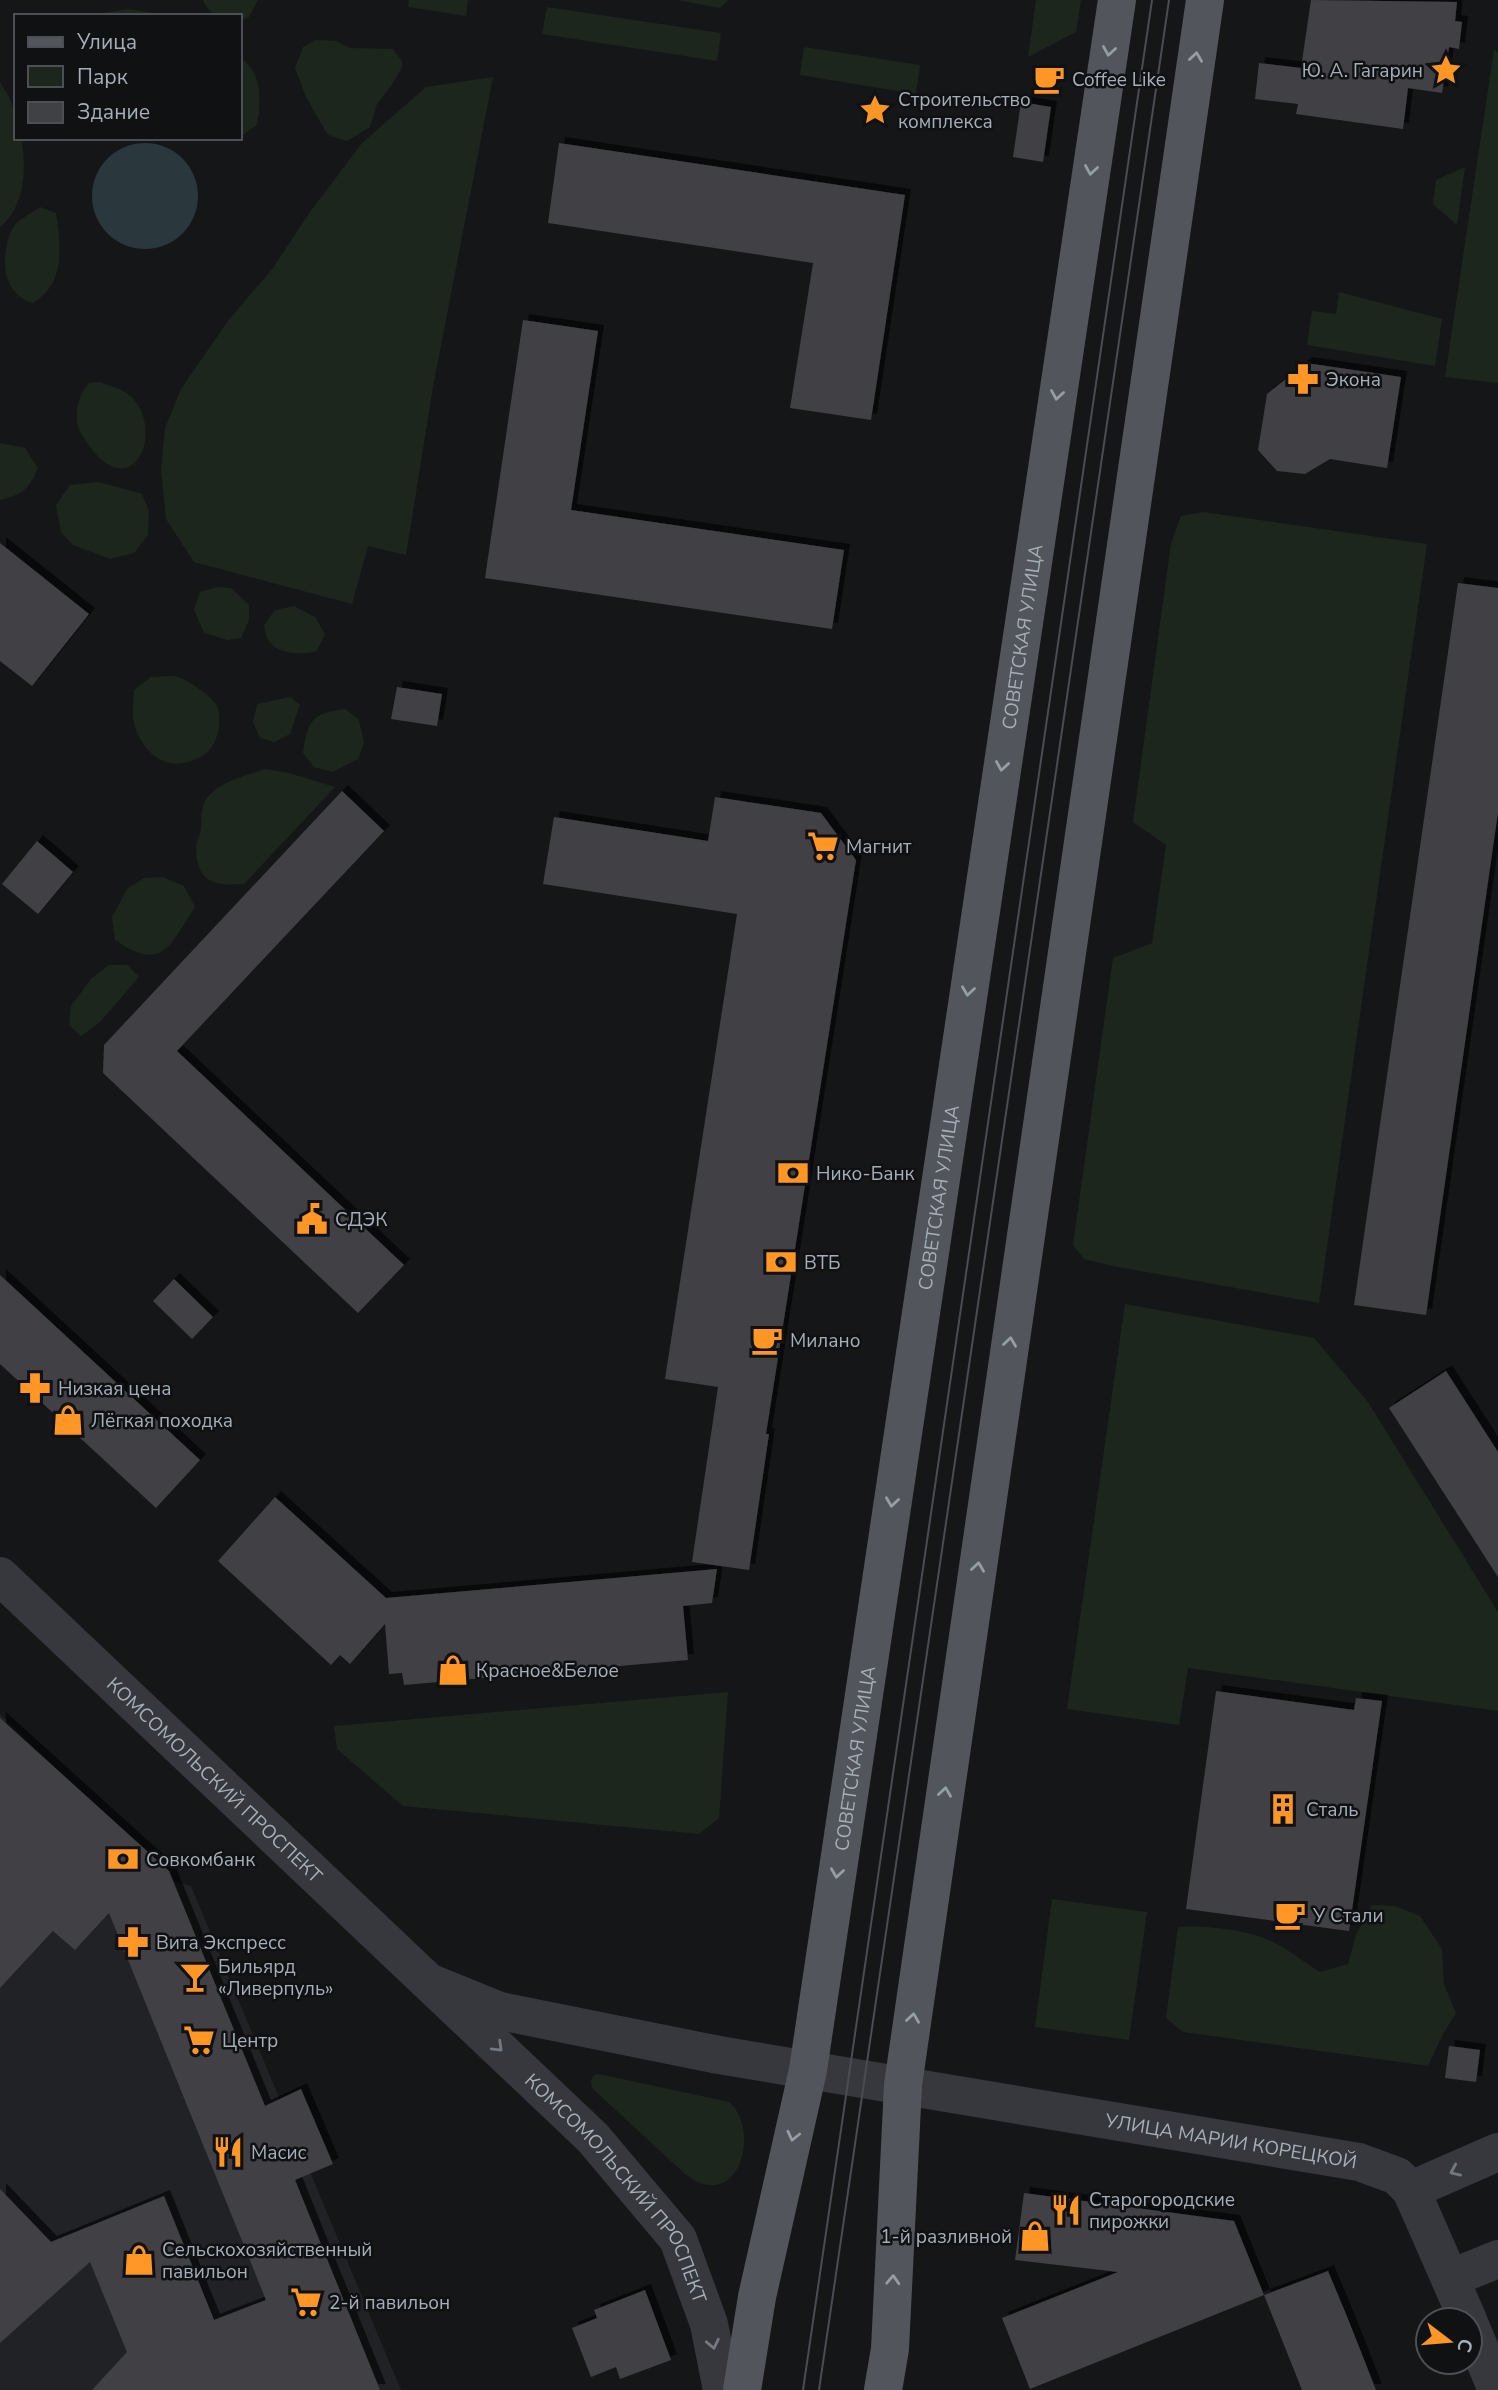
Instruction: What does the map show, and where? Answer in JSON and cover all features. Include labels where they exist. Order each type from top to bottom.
[{"type":"main road","name":"СОВЕТСКАЯ УЛИЦА","points":[[743,2390],[757,2297],[808,2070],[1117,0]]},
{"type":"main road","points":[[883,2390],[890,2348],[903,2085],[1205,0]]},
{"type":"street","name":"КОМСОМОЛЬСКИЙ ПРОСПЕКТ","points":[[0,1576],[593,2138],[678,2239],[709,2324],[722,2390]]},
{"type":"street","name":"КОМСОМОЛЬСКИЙ ПРОСПЕКТ","points":[[431,1983],[500,2011],[808,2070]]},
{"type":"street","name":"УЛИЦА МАРИИ КОРЕЦКОЙ","points":[[808,2070],[1359,2162],[1397,2176],[1411,2190]]},
{"type":"street","points":[[1462,2306],[1411,2190],[1498,2152]]},
{"type":"street","points":[[1451,2278],[1498,2259]]},
{"type":"street","points":[[1484,2359],[1497,2390]]},
{"type":"shaded area","points":[[145,143],[165,147],[182,159],[194,176],[198,196],[194,216],[182,233],[165,245],[145,249],[125,245],[108,233],[96,216],[92,196],[96,176],[108,159],[125,147]]},
{"type":"shaded area","points":[[0,1714],[173,1881],[191,1886],[401,2390],[0,2390]]},
{"type":"green space","points":[[203,0],[258,0],[249,17],[242,20],[242,14],[213,14]]},
{"type":"green space","points":[[409,0],[468,0],[466,16],[408,7]]},
{"type":"green space","points":[[677,0],[728,0],[720,8]]},
{"type":"green space","points":[[1036,0],[1081,0],[1076,32],[1028,57]]},
{"type":"green space","points":[[547,7],[721,33],[717,61],[542,34]]},
{"type":"green space","points":[[129,9],[158,14],[103,14]]},
{"type":"green space","points":[[316,40],[336,41],[350,48],[393,49],[402,61],[402,67],[391,86],[377,104],[370,127],[347,141],[328,135],[306,97],[295,68],[303,47]]},
{"type":"green space","points":[[804,47],[920,65],[916,94],[800,75]]},
{"type":"green space","points":[[1494,50],[1498,52],[1498,383],[1445,377]]},
{"type":"green space","points":[[242,60],[257,79],[257,125],[242,136]]},
{"type":"green space","points":[[493,77],[433,387],[406,555],[368,546],[352,604],[194,562],[166,519],[161,470],[165,428],[181,389],[228,321],[273,268],[310,212],[362,143],[426,87]]},
{"type":"green space","points":[[0,82],[13,108],[14,140],[21,140],[24,174],[15,209],[0,227]]},
{"type":"green space","points":[[1465,167],[1457,225],[1433,204],[1436,180]]},
{"type":"green space","points":[[40,207],[56,213],[59,263],[51,286],[32,303],[21,298],[8,281],[5,260],[13,227]]},
{"type":"green space","points":[[1339,292],[1442,319],[1435,366],[1307,345],[1312,311],[1336,314]]},
{"type":"green space","points":[[99,382],[125,392],[139,406],[145,424],[145,442],[139,457],[129,466],[116,468],[99,457],[78,427],[77,414],[82,394],[89,383]]},
{"type":"green space","points":[[0,443],[25,448],[38,468],[24,490],[0,500]]},
{"type":"green space","points":[[99,482],[142,494],[149,511],[148,535],[134,553],[110,559],[73,545],[61,532],[56,505],[70,485]]},
{"type":"green space","points":[[1203,512],[1427,544],[1319,1303],[1113,1266],[1084,1259],[1073,1245],[1113,958],[1152,943],[1166,845],[1133,822],[1171,543],[1181,516]]},
{"type":"green space","points":[[217,587],[231,588],[249,605],[249,620],[241,638],[228,640],[204,633],[194,610],[200,592]]},
{"type":"green space","points":[[294,606],[315,617],[325,634],[317,651],[285,651],[273,646],[268,639],[264,625],[275,610]]},
{"type":"green space","points":[[151,677],[178,677],[194,685],[215,702],[219,716],[218,733],[214,744],[202,756],[187,762],[174,763],[157,757],[143,744],[133,717],[134,690]]},
{"type":"green space","points":[[290,697],[300,705],[290,734],[274,742],[260,738],[253,722],[257,704]]},
{"type":"green space","points":[[345,709],[359,720],[364,743],[358,759],[332,772],[314,767],[303,753],[309,726],[318,716]]},
{"type":"green space","points":[[265,769],[289,773],[335,787],[244,884],[225,884],[210,880],[200,870],[196,850],[205,802],[212,792],[226,783]]},
{"type":"green space","points":[[163,877],[184,886],[195,907],[171,943],[163,950],[155,954],[144,954],[131,950],[115,940],[112,917],[127,889],[144,878]]},
{"type":"green space","points":[[109,965],[127,965],[139,977],[100,1022],[81,1036],[69,1025],[71,1006],[91,979]]},
{"type":"green space","points":[[1125,1304],[1314,1338],[1368,1402],[1498,1612],[1498,1711],[1188,1668],[1179,1725],[1067,1709]]},
{"type":"green space","points":[[728,1692],[719,1818],[699,1834],[403,1806],[337,1749],[334,1726]]},
{"type":"green space","points":[[1052,1899],[1147,1912],[1129,2040],[1035,2027]]},
{"type":"green space","points":[[1372,1905],[1395,1906],[1420,1916],[1442,1949],[1444,1984],[1456,2013],[1428,2066],[1183,2032],[1166,2018],[1178,1927],[1215,1928],[1255,1935],[1283,1947],[1320,1972],[1348,1964],[1356,1935]]},
{"type":"green space","points":[[599,2074],[729,2102],[738,2113],[743,2127],[742,2158],[736,2171],[727,2180],[715,2185],[700,2183],[685,2174],[592,2088],[593,2076]]},
{"type":"building","points":[[1311,0],[1457,2],[1455,21],[1462,22],[1459,49],[1449,47],[1442,93],[1408,88],[1403,129],[1296,114],[1298,104],[1255,99],[1259,63],[1301,68]]},
{"type":"building","points":[[1021,102],[1051,107],[1043,162],[1013,157]]},
{"type":"building","points":[[559,143],[905,195],[871,420],[790,408],[813,263],[548,223]]},
{"type":"building","points":[[523,320],[598,331],[571,510],[844,550],[832,629],[485,578]]},
{"type":"building","points":[[1306,363],[1401,377],[1387,468],[1330,459],[1305,474],[1277,471],[1258,450],[1267,394]]},
{"type":"building","points":[[0,543],[89,614],[32,686],[0,661]]},
{"type":"building","points":[[1458,583],[1498,588],[1498,812],[1426,1315],[1354,1305]]},
{"type":"building","points":[[397,687],[442,694],[437,726],[391,719]]},
{"type":"building","points":[[342,791],[384,831],[177,1051],[404,1265],[358,1313],[103,1073],[104,1045]]},
{"type":"building","points":[[715,797],[821,813],[856,860],[766,1434],[769,1434],[749,1570],[692,1562],[718,1387],[665,1379],[737,914],[543,884],[554,817],[708,841]]},
{"type":"building","points":[[37,841],[73,872],[38,914],[2,884]]},
{"type":"building","points":[[0,1275],[200,1460],[156,1508],[0,1364]]},
{"type":"building","points":[[174,1279],[213,1317],[192,1339],[153,1301]]},
{"type":"building","points":[[1446,1371],[1498,1452],[1498,1577],[1389,1408]]},
{"type":"building","points":[[275,1497],[386,1598],[717,1569],[712,1603],[683,1606],[688,1660],[404,1685],[402,1673],[389,1674],[385,1624],[350,1664],[340,1655],[331,1665],[218,1561]]},
{"type":"building","name":"Сталь","points":[[1216,1691],[1354,1710],[1356,1698],[1382,1701],[1349,1931],[1186,1909]]},
{"type":"building","points":[[0,1718],[169,1871],[265,2106],[301,2089],[333,2164],[295,2180],[380,2390],[92,2390],[127,2352],[90,2262],[0,2343],[0,2189],[51,2242],[164,2196],[214,2320],[266,2300],[109,1913],[75,1950],[53,1931],[0,1988]]},
{"type":"building","points":[[1449,2046],[1480,2050],[1476,2082],[1445,2078]]},
{"type":"building","points":[[1024,2193],[1234,2221],[1264,2295],[1030,2389],[1002,2318],[1118,2272],[1015,2260]]},
{"type":"building","points":[[1328,2271],[1376,2390],[1302,2390],[1264,2295]]},
{"type":"building","points":[[645,2290],[671,2360],[620,2379],[616,2367],[591,2377],[572,2328],[597,2318],[594,2310]]},
{"type":"tram line","points":[[803,2390],[1152,0]]},
{"type":"tram line","points":[[819,2390],[1169,0]]},
{"type":"place","name":"Ю. А. Гагарин","points":[[1446,70]]},
{"type":"place","name":"Coffee Like","points":[[1049,79]]},
{"type":"place","name":"Строительство комплекса","points":[[875,110]]},
{"type":"place","name":"Экона","points":[[1303,379]]},
{"type":"place","name":"Магнит","points":[[823,846]]},
{"type":"place","name":"Нико-Банк","points":[[793,1173]]},
{"type":"place","name":"СДЭК","points":[[312,1219]]},
{"type":"place","name":"ВТБ","points":[[781,1262]]},
{"type":"place","name":"Милано","points":[[767,1340]]},
{"type":"place","name":"Низкая цена","points":[[35,1388]]},
{"type":"place","name":"Лёгкая походка","points":[[68,1420]]},
{"type":"place","name":"Красное&Белое","points":[[453,1670]]},
{"type":"place","name":"Сталь","points":[[1283,1809]]},
{"type":"place","name":"Совкомбанк","points":[[123,1859]]},
{"type":"place","name":"У Стали","points":[[1290,1915]]},
{"type":"place","name":"Вита Экспресс","points":[[133,1942]]},
{"type":"place","name":"Бильярд «Ливерпуль»","points":[[195,1977]]},
{"type":"place","name":"Центр","points":[[199,2040]]},
{"type":"place","name":"Масис","points":[[228,2152]]},
{"type":"place","name":"Старогородские пирожки","points":[[1066,2210]]},
{"type":"place","name":"1-й разливной","points":[[1035,2236]]},
{"type":"place","name":"Сельскохозяйственный павильон","points":[[139,2260]]},
{"type":"place","name":"2-й павильон","points":[[306,2302]]}]
